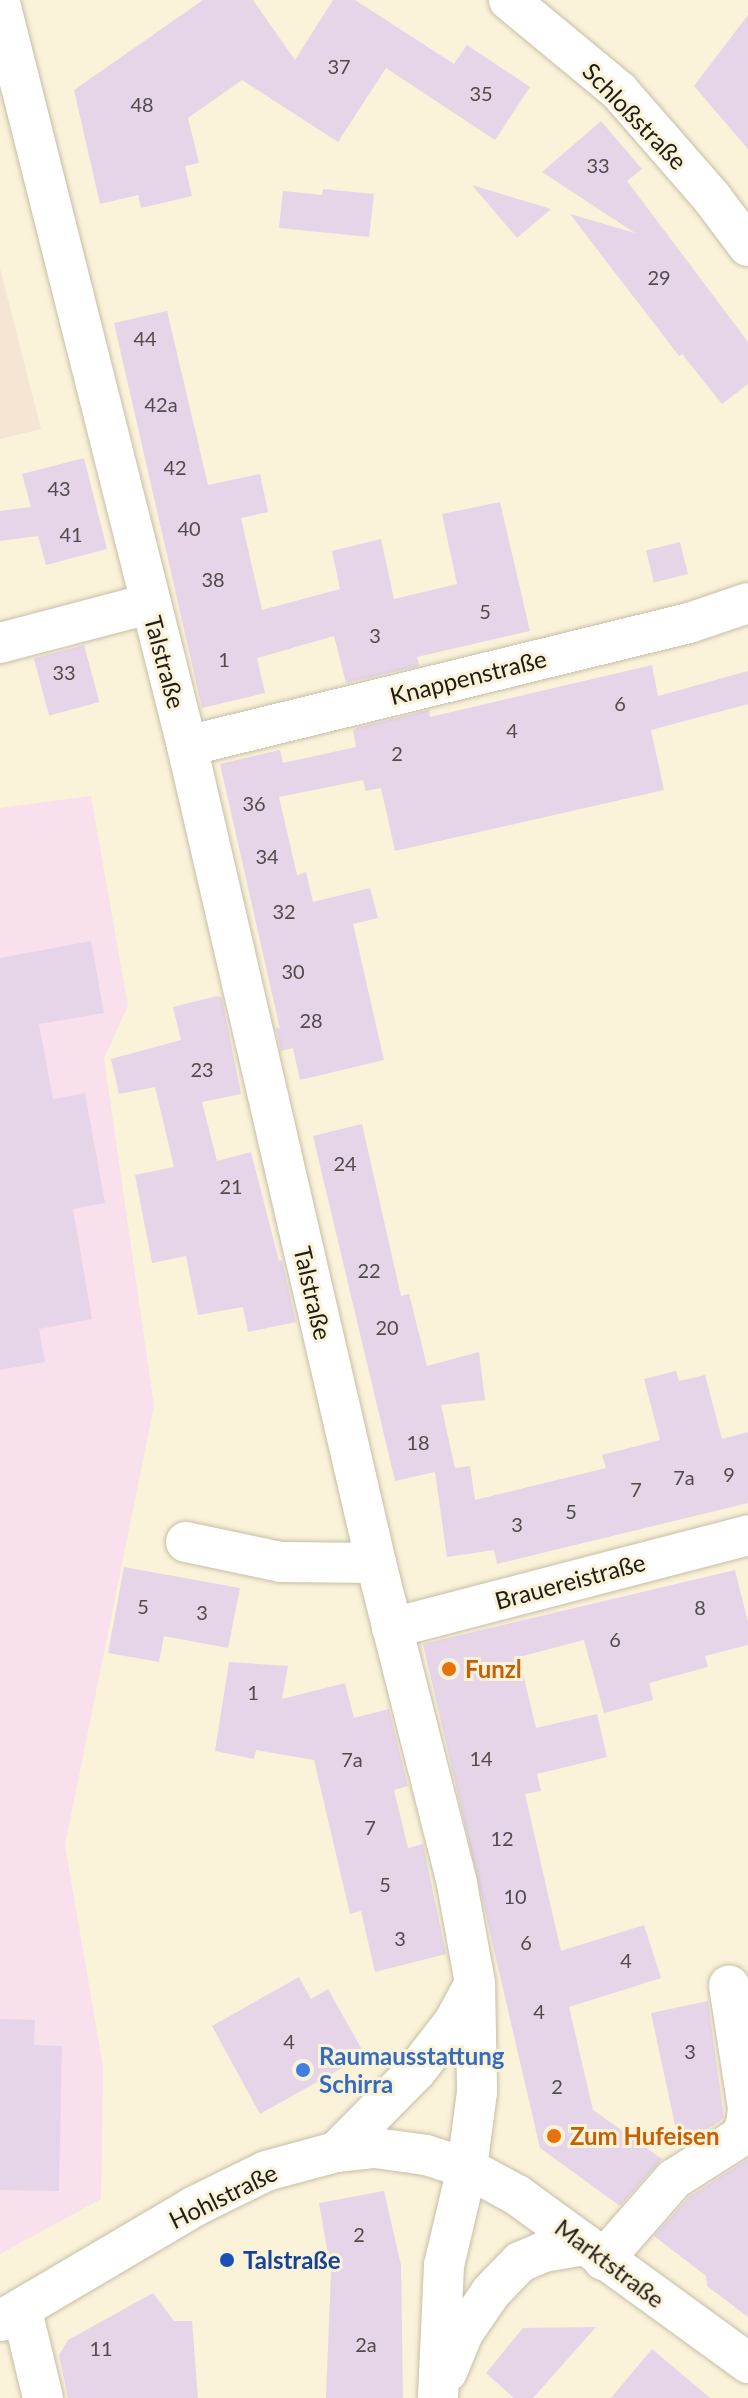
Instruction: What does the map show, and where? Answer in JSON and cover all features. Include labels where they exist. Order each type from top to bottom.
[{"type":"street","name":"Schloßstraße","points":[[509,0],[619,91],[712,198],[748,246]]},
{"type":"street","name":"Talstraße","points":[[0,3],[187,746],[376,1563],[457,1884],[475,1983],[477,2092],[467,2168],[444,2265],[438,2396]]},
{"type":"street","name":"Knappenstraße","points":[[187,746],[689,623],[748,603]]},
{"type":"street","name":"Talstraße","points":[[0,643],[149,604]]},
{"type":"street","name":"Brauereistraße","points":[[392,1628],[748,1535]]},
{"type":"street","points":[[186,1542],[281,1562],[376,1563]]},
{"type":"street","points":[[336,2152],[416,2071],[454,2022],[475,1983]]},
{"type":"street","points":[[438,2396],[463,2333],[491,2292],[520,2262],[543,2252],[594,2253],[674,2179],[740,2137],[746,2125],[748,2108],[729,1985]]},
{"type":"street","name":"Hohlstraße","points":[[11,2316],[195,2206],[266,2171],[336,2152],[375,2148],[426,2155],[467,2168]]},
{"type":"street","name":"Marktstraße","points":[[467,2168],[517,2195],[748,2363]]},
{"type":"street","points":[[11,2316],[43,2398]]},
{"type":"shaded area","points":[[0,268],[41,429],[0,439]]},
{"type":"shaded area","points":[[91,796],[128,1006],[104,1058],[154,1406],[65,1845],[103,2067],[101,2199],[0,2254],[0,808]]},
{"type":"building","points":[[203,0],[253,0],[295,60],[333,0],[355,0],[454,64],[467,45],[530,87],[495,140],[386,68],[338,142],[242,80],[188,118],[199,163],[185,166],[192,196],[141,208],[138,195],[100,204],[74,90]]},
{"type":"building","points":[[748,15],[748,149],[694,86]]},
{"type":"building","points":[[601,121],[642,169],[627,181],[748,342],[748,384],[722,404],[682,354],[679,356],[570,214],[635,233],[542,172]]},
{"type":"building","points":[[472,185],[551,209],[517,238]]},
{"type":"building","points":[[323,189],[374,194],[369,237],[279,228],[283,191],[322,195]]},
{"type":"building","points":[[167,311],[208,485],[260,474],[268,512],[241,518],[262,610],[340,589],[332,551],[381,539],[394,599],[457,584],[442,514],[500,502],[530,631],[417,657],[419,666],[346,683],[334,636],[257,658],[265,693],[202,708],[114,323]]},
{"type":"building","points":[[84,458],[107,549],[46,565],[38,536],[0,541],[0,511],[31,507],[22,474]]},
{"type":"building","points":[[680,542],[688,574],[654,582],[646,550]]},
{"type":"building","points":[[84,645],[99,702],[49,715],[34,658]]},
{"type":"building","points":[[652,665],[658,696],[748,671],[748,704],[651,730],[664,790],[395,851],[381,788],[366,791],[363,780],[279,797],[297,875],[306,872],[313,902],[370,888],[378,918],[353,924],[384,1060],[300,1080],[293,1048],[281,1051],[276,1027],[280,1029],[220,764],[280,750],[283,763],[356,747],[353,731],[356,728],[429,710],[430,717]]},
{"type":"building","points":[[91,941],[104,1013],[39,1024],[53,1099],[85,1093],[105,1203],[73,1209],[92,1319],[39,1329],[45,1362],[0,1370],[0,958]]},
{"type":"building","points":[[217,996],[222,998],[241,1094],[202,1102],[217,1161],[251,1152],[296,1322],[248,1332],[243,1307],[198,1315],[186,1256],[152,1263],[135,1175],[174,1167],[155,1087],[119,1094],[111,1059],[181,1040],[173,1007]]},
{"type":"building","points":[[362,1124],[401,1296],[409,1294],[427,1366],[479,1352],[485,1400],[441,1405],[455,1468],[470,1466],[475,1500],[606,1468],[602,1455],[660,1440],[644,1379],[676,1371],[679,1381],[705,1375],[722,1439],[748,1432],[748,1503],[497,1564],[494,1550],[447,1557],[435,1472],[395,1481],[313,1136]]},
{"type":"building","points":[[124,1567],[240,1588],[228,1648],[164,1636],[159,1662],[108,1653]]},
{"type":"building","points":[[735,1570],[748,1622],[748,1645],[705,1656],[708,1667],[649,1683],[653,1700],[604,1713],[584,1640],[519,1657],[536,1728],[597,1714],[607,1757],[537,1774],[541,1791],[525,1794],[561,1951],[644,1925],[661,1978],[569,2007],[593,2110],[662,2159],[620,2206],[540,2148],[423,1644]]},
{"type":"building","points":[[229,1662],[288,1666],[282,1699],[345,1683],[354,1718],[389,1709],[408,1786],[394,1790],[408,1848],[423,1844],[446,1954],[375,1972],[361,1911],[350,1914],[314,1760],[256,1750],[254,1759],[215,1751]]},
{"type":"building","points":[[299,1977],[311,1999],[328,1989],[365,2055],[260,2114],[212,2026]]},
{"type":"building","points":[[708,2001],[724,2118],[680,2148],[651,2013]]},
{"type":"building","points":[[0,2019],[35,2020],[34,2045],[62,2046],[59,2191],[0,2190]]},
{"type":"building","points":[[748,2159],[748,2317],[707,2286],[706,2276],[654,2236],[689,2197]]},
{"type":"building","points":[[384,2191],[401,2265],[403,2398],[326,2398],[331,2272],[319,2203]]},
{"type":"building","points":[[153,2293],[174,2321],[192,2321],[198,2398],[68,2398],[59,2355],[68,2340]]},
{"type":"building","points":[[596,2327],[533,2398],[514,2398],[486,2373],[523,2328]]},
{"type":"building","points":[[652,2349],[710,2398],[611,2398]]},
{"type":"place","name":"Funzl","points":[[449,1669]]},
{"type":"place","name":"Raumausstattung Schirra","points":[[303,2070]]},
{"type":"place","name":"Zum Hufeisen","points":[[554,2136]]},
{"type":"place","name":"Talstraße","points":[[227,2260]]}]
